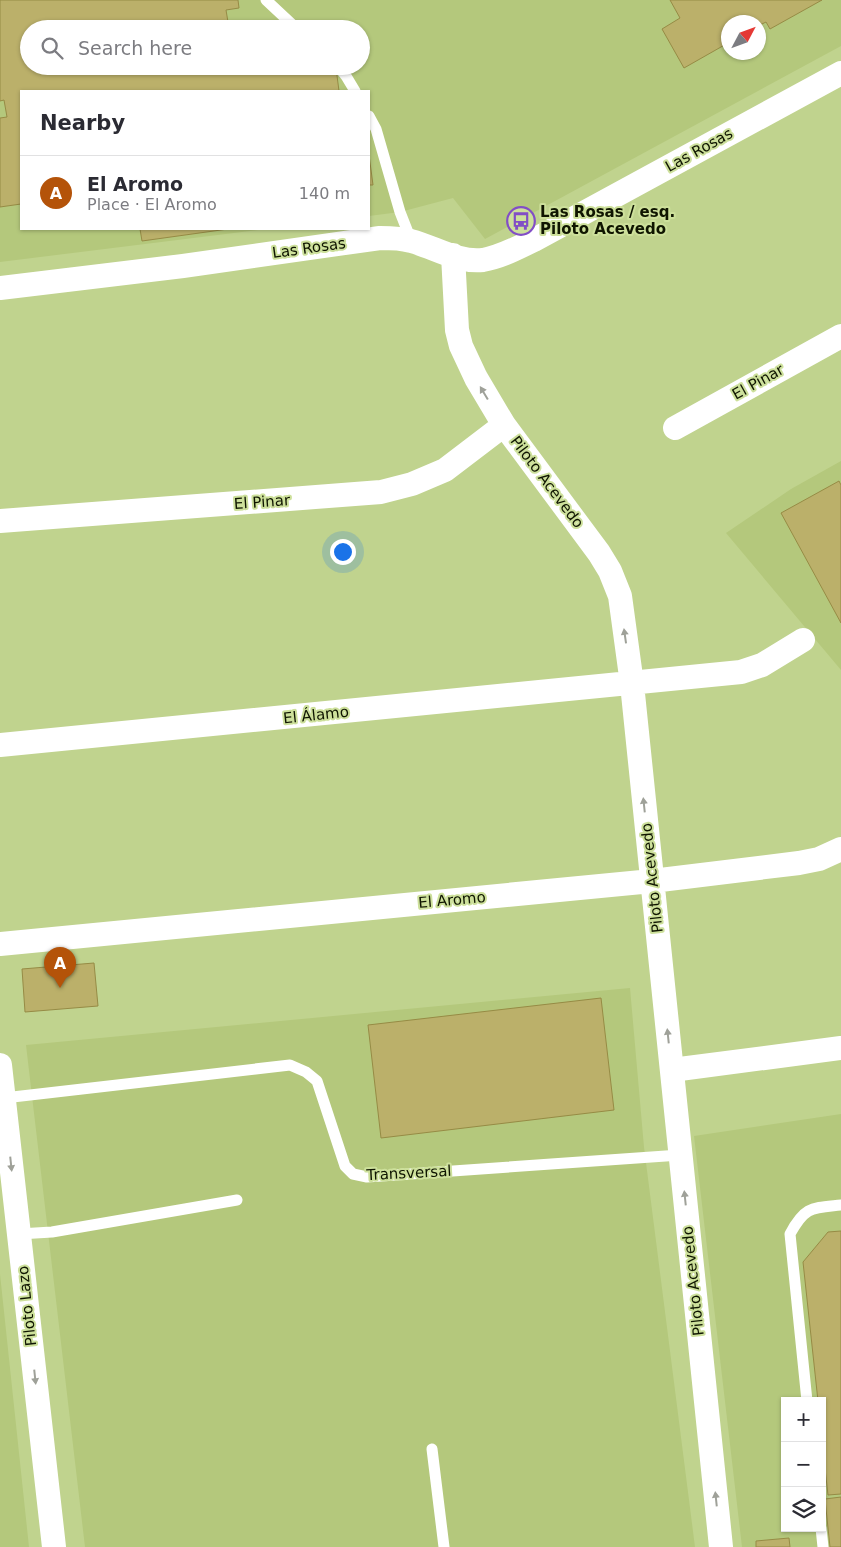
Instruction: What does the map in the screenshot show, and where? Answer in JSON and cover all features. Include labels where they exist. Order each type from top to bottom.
[{"type":"street","name":"Las Rosas","points":[[0,288],[183,266],[380,238],[411,240],[453,256],[481,260],[505,254],[840,76]]},
{"type":"street","name":"Piloto Acevedo","points":[[453,256],[456,314],[461,346],[476,378],[504,425],[599,553],[610,571],[620,596],[632,684],[721,1547]]},
{"type":"street","name":"El Pinar","points":[[675,428],[841,336]]},
{"type":"street","name":"El Pinar","points":[[0,521],[381,492],[412,484],[445,470],[504,425]]},
{"type":"street","name":"El Álamo","points":[[0,745],[741,672],[762,665],[803,640]]},
{"type":"street","name":"El Aromo","points":[[0,944],[652,881],[799,863],[819,859],[841,849]]},
{"type":"street","points":[[672,1070],[841,1048]]},
{"type":"street","name":"Piloto Lazo","points":[[0,1065],[2,1098],[54,1547]]},
{"type":"lane","points":[[266,0],[287,20]]},
{"type":"lane","points":[[345,75],[354,90]]},
{"type":"lane","points":[[370,118],[376,129],[400,212],[411,240]]},
{"type":"lane","name":"Transversal","points":[[2,1098],[290,1065],[306,1072],[317,1081],[344,1166],[353,1174],[366,1178],[680,1155]]},
{"type":"lane","points":[[19,1234],[52,1232],[237,1200]]},
{"type":"lane","points":[[808,1397],[790,1234],[798,1218],[811,1209],[841,1205]]},
{"type":"lane","points":[[432,1450],[444,1547]]},
{"type":"lane","points":[[821,1532],[823,1547]]},
{"type":"shaded area","points":[[0,0],[841,0],[841,46],[485,239],[453,198],[400,212],[370,216],[370,90],[20,90],[20,230],[258,230],[0,262]]},
{"type":"shaded area","points":[[841,461],[841,670],[726,533],[791,489]]},
{"type":"shaded area","points":[[630,988],[644,1147],[695,1547],[85,1547],[26,1045]]},
{"type":"shaded area","points":[[841,1114],[841,1547],[742,1547],[694,1136]]},
{"type":"shaded area","points":[[0,1274],[29,1547],[0,1547]]},
{"type":"building","points":[[0,0],[238,0],[239,8],[226,10],[228,20],[20,20],[20,75],[337,75],[339,90],[20,90],[20,204],[0,207],[0,118],[7,117],[4,100],[0,101]]},
{"type":"building","points":[[670,0],[822,0],[770,29],[766,22],[766,15],[721,15],[721,47],[684,68],[662,29],[680,18]]},
{"type":"building","points":[[370,162],[373,185],[370,185]]},
{"type":"building","points":[[140,230],[221,230],[142,241]]},
{"type":"building","points":[[839,481],[841,485],[841,623],[781,513]]},
{"type":"building","points":[[94,963],[98,1006],[25,1012],[22,969]]},
{"type":"building","points":[[601,998],[614,1110],[381,1138],[368,1025]]},
{"type":"building","points":[[841,1231],[841,1494],[828,1495],[826,1477],[826,1397],[818,1397],[803,1262],[828,1232]]},
{"type":"building","points":[[841,1497],[841,1547],[830,1547],[826,1499]]},
{"type":"building","points":[[789,1538],[790,1547],[756,1547],[756,1541]]},
{"type":"place","name":"Las Rosas / esq. Piloto Acevedo","points":[[521,221]]},
{"type":"place","name":"El Aromo","points":[[60,988]]}]
